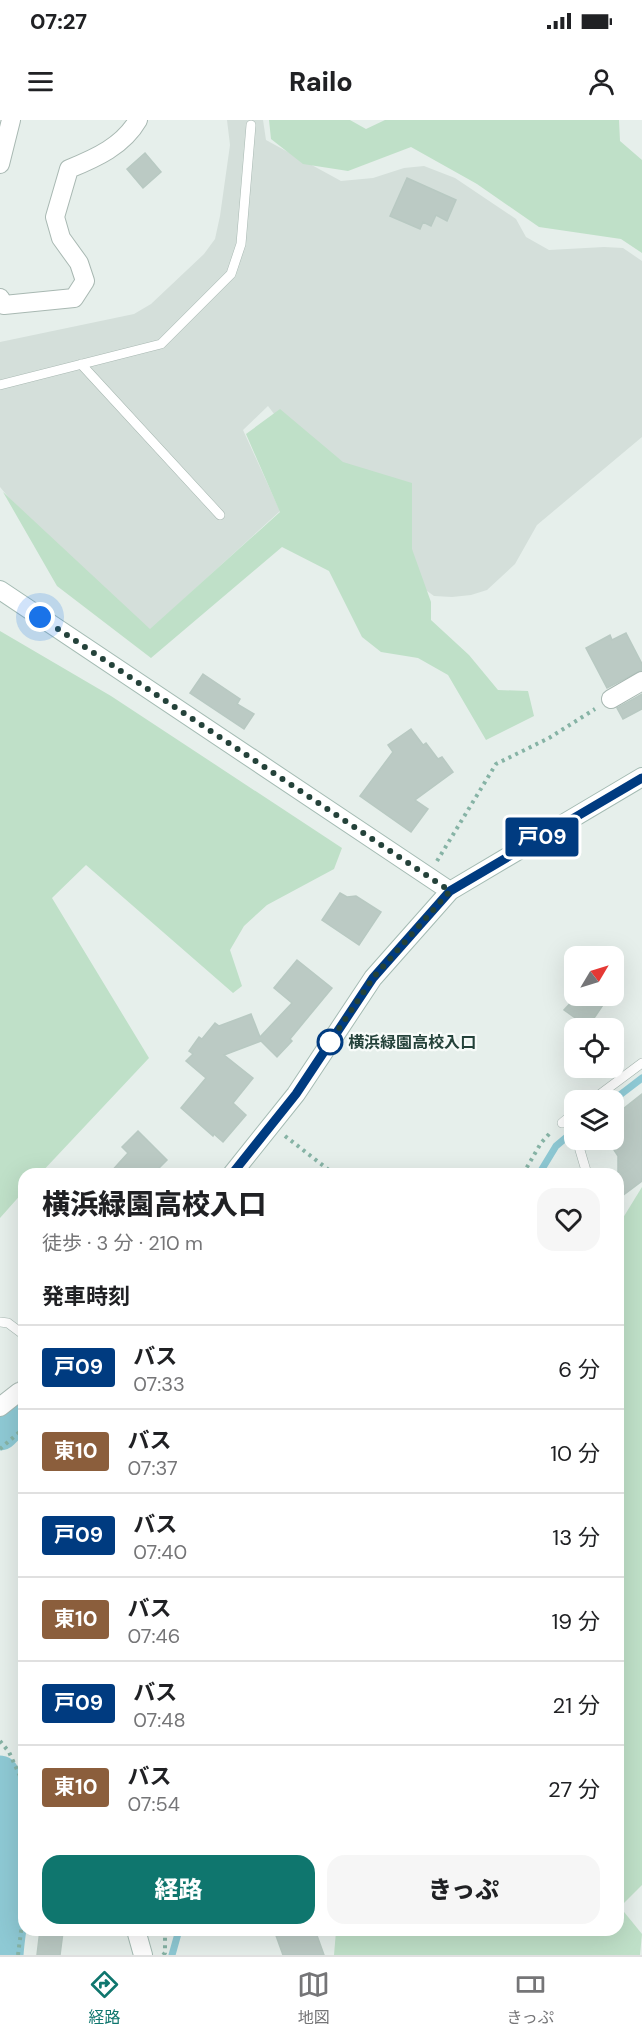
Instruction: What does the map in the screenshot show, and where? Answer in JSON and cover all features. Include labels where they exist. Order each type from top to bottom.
[{"type":"street","points":[[0,164],[11,120]]},
{"type":"street","points":[[0,298],[4,305],[74,298],[85,281],[79,263],[61,238],[55,217],[69,169],[101,156],[131,132],[138,120]]},
{"type":"street","points":[[0,590],[450,891]]},
{"type":"street","points":[[611,699],[642,681]]},
{"type":"street","points":[[237,1168],[296,1094],[373,978],[450,891],[642,777]]},
{"type":"street","points":[[1,1404],[18,1391]]},
{"type":"street","points":[[138,1936],[143,1955]]},
{"type":"lane","points":[[0,385],[161,344],[231,274],[241,244],[251,125]]},
{"type":"lane","points":[[81,364],[220,515]]},
{"type":"lane","points":[[606,1090],[642,1063]]},
{"type":"lane","points":[[580,1150],[585,1168]]},
{"type":"lane","points":[[0,1322],[8,1323],[18,1330]]},
{"type":"path","points":[[437,861],[496,764],[549,738],[611,699]]},
{"type":"path","points":[[526,1168],[541,1143],[562,1123]]},
{"type":"path","points":[[273,1125],[327,1168]]},
{"type":"path","points":[[0,1449],[18,1433]]},
{"type":"path","points":[[0,1741],[9,1752],[18,1772]]},
{"type":"path","points":[[18,1955],[20,1936]]},
{"type":"path","points":[[163,1955],[165,1936]]},
{"type":"shaded area","points":[[227,120],[263,120],[266,140],[341,181],[373,178],[404,168],[424,166],[455,178],[516,219],[526,237],[549,250],[623,248],[642,261],[642,437],[537,525],[515,564],[487,590],[471,595],[434,596],[419,585],[303,452],[268,406],[243,430],[280,511],[150,630],[43,539],[0,487],[0,342],[134,314],[151,304],[204,254],[215,239],[220,216],[230,145]]},
{"type":"green space","points":[[269,120],[350,120],[366,129],[385,120],[619,120],[620,141],[642,160],[642,253],[621,239],[539,227],[477,184],[411,147],[348,171],[303,164],[271,139]]},
{"type":"green space","points":[[280,409],[343,462],[412,483],[412,549],[431,602],[431,620],[469,655],[498,690],[528,691],[534,716],[486,740],[448,675],[418,658],[381,652],[362,637],[329,571],[282,547],[151,658],[57,586],[3,492],[150,629],[280,512],[246,434]]},
{"type":"green space","points":[[0,631],[111,696],[342,848],[334,869],[267,905],[244,926],[230,950],[242,986],[233,993],[86,865],[52,898],[149,1058],[46,1168],[18,1168],[18,1198],[0,1218]]},
{"type":"green space","points":[[642,1187],[642,1885],[624,1903],[624,1216]]},
{"type":"green space","points":[[624,1912],[642,1934],[640,1955],[334,1955],[336,1936],[624,1936]]},
{"type":"building","points":[[145,153],[161,172],[143,188],[127,169]]},
{"type":"building","points":[[407,178],[456,200],[447,221],[436,215],[431,226],[423,222],[420,229],[390,216]]},
{"type":"building","points":[[626,633],[642,664],[642,670],[607,688],[586,648],[610,635],[612,640]]},
{"type":"building","points":[[203,674],[240,699],[237,704],[254,714],[244,729],[190,693]]},
{"type":"building","points":[[642,694],[642,709],[623,719],[617,708]]},
{"type":"building","points":[[411,729],[438,759],[442,757],[453,772],[415,800],[428,809],[411,832],[360,796],[393,752],[388,745]]},
{"type":"building","points":[[340,893],[347,897],[356,896],[381,912],[359,945],[322,920]]},
{"type":"building","points":[[297,960],[332,988],[277,1057],[261,1041],[224,1055],[253,1078],[233,1103],[246,1115],[223,1142],[181,1108],[206,1078],[186,1061],[193,1054],[189,1051],[199,1037],[202,1039],[215,1023],[219,1026],[251,1014],[260,1037],[292,1003],[274,988]]},
{"type":"building","points":[[568,1006],[602,1006],[594,1018],[575,1018],[564,1010]]},
{"type":"building","points":[[642,1094],[642,1181],[624,1194],[624,1168],[618,1168],[618,1156],[614,1150],[624,1150],[624,1108]]},
{"type":"building","points":[[138,1131],[167,1160],[159,1168],[114,1168],[128,1153],[122,1147]]},
{"type":"building","points":[[39,1936],[62,1936],[60,1955],[37,1955]]},
{"type":"building","points":[[276,1936],[317,1936],[324,1955],[283,1955]]},
{"type":"waterway","points":[[624,1092],[642,1078]]},
{"type":"waterway","points":[[543,1168],[556,1146],[564,1139]]},
{"type":"waterway","points":[[0,1431],[18,1413]]},
{"type":"waterway","points":[[0,1775],[10,1793],[16,1815],[17,1838],[4,1955]]},
{"type":"waterway","points":[[172,1955],[177,1936]]},
{"type":"bus line","name":"戸09","points":[[238,1168],[296,1094],[373,978],[450,891],[642,778]]},
{"type":"place","name":"横浜緑園高校入口","points":[[330,1042]]},
{"type":"route","points":[[40,617],[450,891],[373,978],[330,1042]]}]
